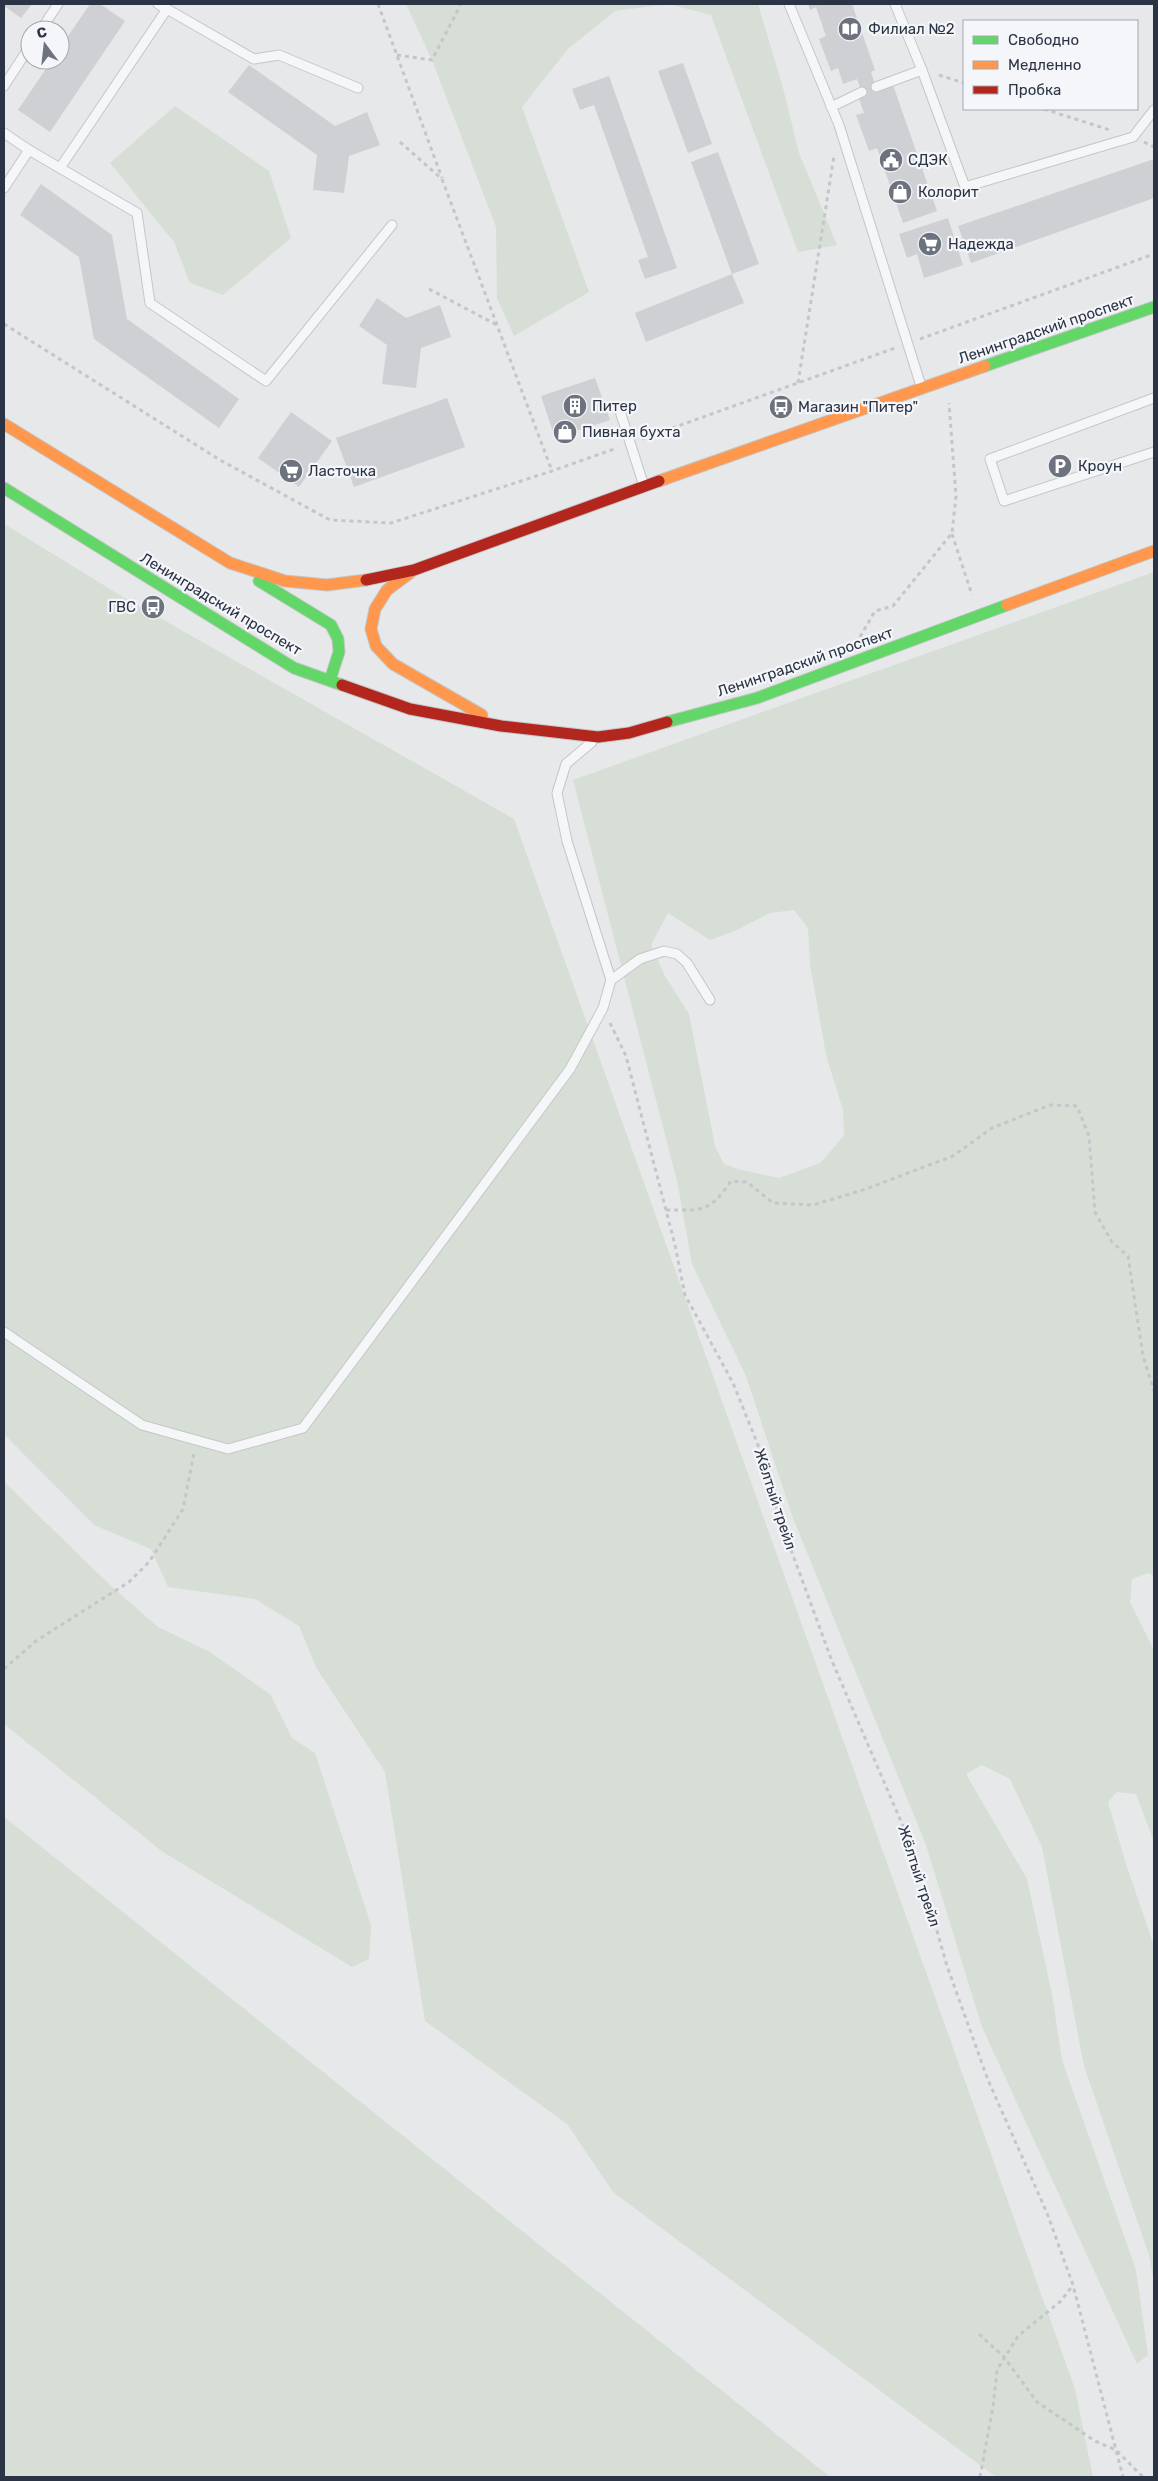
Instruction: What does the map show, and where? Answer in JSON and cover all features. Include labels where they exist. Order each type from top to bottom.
[{"type":"main road","name":"Ленинградский проспект","points":[[4,424],[230,563],[285,581],[327,585],[366,580],[414,570],[644,486],[1154,307]]},
{"type":"main road","name":"Ленинградский проспект","points":[[4,488],[294,668],[410,709],[501,726],[598,737],[629,733],[757,698],[1154,552]]},
{"type":"main road","points":[[230,563],[331,625],[338,634],[341,650],[337,667],[330,680]]},
{"type":"main road","points":[[414,570],[387,590],[374,609],[371,629],[376,646],[393,664],[501,726]]},
{"type":"lane","points":[[47,20],[58,4]]},
{"type":"lane","points":[[158,4],[254,59],[279,55],[358,88]]},
{"type":"lane","points":[[789,4],[831,107],[922,388]]},
{"type":"lane","points":[[895,4],[922,70],[965,187],[1133,137],[1154,110]]},
{"type":"lane","points":[[60,168],[167,9]]},
{"type":"lane","points":[[4,86],[20,61]]},
{"type":"lane","points":[[876,87],[922,70]]},
{"type":"lane","points":[[831,107],[862,92]]},
{"type":"lane","points":[[4,133],[29,150],[137,213],[150,303],[266,381],[392,225]]},
{"type":"lane","points":[[4,188],[29,150]]},
{"type":"lane","points":[[1154,398],[990,459],[1004,501],[1154,452]]},
{"type":"lane","points":[[619,408],[644,486]]},
{"type":"lane","points":[[4,1332],[142,1425],[228,1449],[303,1428],[570,1068],[603,1008],[611,980],[567,841],[557,793],[566,764],[598,737]]},
{"type":"lane","points":[[611,980],[640,960],[664,951],[670,952],[677,954],[686,963],[710,1000]]},
{"type":"path","points":[[378,4],[552,472]]},
{"type":"path","points":[[397,55],[432,60],[461,4]]},
{"type":"path","points":[[922,70],[963,83]]},
{"type":"path","points":[[1047,110],[1133,137],[1154,148]]},
{"type":"path","points":[[400,142],[442,179]]},
{"type":"path","points":[[798,382],[835,151]]},
{"type":"path","points":[[4,324],[220,460],[330,520],[391,524],[552,472],[1154,254]]},
{"type":"path","points":[[429,289],[498,326]]},
{"type":"path","points":[[948,379],[956,496],[952,533],[978,616]]},
{"type":"path","points":[[855,662],[861,633],[875,611],[893,606],[952,533]]},
{"type":"path","name":"Жёлтый трейл","points":[[603,1008],[626,1056],[666,1210],[685,1295],[733,1382],[760,1450],[780,1520],[832,1662],[915,1854],[947,1966],[988,2080],[1048,2213],[1073,2285],[1123,2477]]},
{"type":"path","points":[[666,1210],[698,1210],[717,1201],[731,1181],[747,1182],[773,1203],[813,1205],[866,1189],[953,1156],[992,1128],[1050,1105],[1077,1106],[1089,1136],[1095,1212],[1112,1242],[1128,1256],[1143,1356],[1154,1391]]},
{"type":"path","points":[[4,1669],[36,1641],[129,1582],[149,1562],[183,1509],[197,1440]]},
{"type":"path","points":[[980,2477],[993,2407],[997,2370],[1018,2336],[1061,2301],[1073,2285]]},
{"type":"path","points":[[979,2334],[1004,2357],[1037,2402],[1095,2441],[1116,2450],[1143,2477]]},
{"type":"shaded area","points":[[406,4],[669,4],[615,11],[568,49],[522,107],[589,292],[514,336],[497,298],[496,227],[432,60]]},
{"type":"shaded area","points":[[669,4],[758,4],[783,88],[799,153],[837,245],[798,252],[711,15]]},
{"type":"shaded area","points":[[175,106],[269,171],[291,238],[223,295],[190,283],[174,242],[110,163]]},
{"type":"shaded area","points":[[4,524],[123,597],[514,819],[1075,2389],[1093,2477],[996,2477],[613,2192],[567,2124],[425,2021],[385,1772],[317,1669],[299,1626],[255,1599],[168,1587],[151,1549],[94,1525],[4,1434]]},
{"type":"shaded area","points":[[1154,572],[1154,1576],[1148,1573],[1132,1579],[1130,1602],[1154,1650],[1154,1842],[1136,1794],[1117,1792],[1108,1802],[1126,1864],[1154,1946],[1154,2282],[1149,2255],[1084,2066],[1042,1847],[1010,1779],[982,1765],[966,1774],[1027,1879],[1052,1994],[1062,2060],[1136,2270],[1148,2355],[1137,2364],[982,2027],[926,1845],[793,1518],[746,1376],[692,1264],[678,1185],[573,780]],"holes":[[[794,910],[808,928],[810,964],[826,1055],[843,1110],[844,1136],[820,1163],[779,1178],[741,1170],[724,1164],[715,1146],[689,1014],[665,976],[651,945],[668,913],[710,940],[737,930],[770,913]]]},
{"type":"shaded area","points":[[4,1482],[111,1586],[158,1627],[208,1651],[270,1694],[292,1738],[315,1753],[371,1925],[369,1959],[352,1967],[163,1852],[4,1724]]},
{"type":"shaded area","points":[[4,1817],[830,2477],[4,2477]]},
{"type":"building","points":[[4,4],[32,4],[21,18],[4,6]]},
{"type":"building","points":[[90,4],[100,4],[125,21],[50,132],[18,110],[45,70],[70,70],[70,33]]},
{"type":"building","points":[[808,4],[852,4],[875,70],[871,72],[877,90],[893,85],[937,211],[903,223],[877,148],[869,151],[856,115],[864,113],[858,96],[863,95],[857,79],[843,84],[838,68],[831,71],[819,39],[826,36],[816,7],[810,10]]},
{"type":"building","points":[[683,63],[712,144],[688,153],[658,71]]},
{"type":"building","points":[[249,65],[335,126],[367,112],[380,145],[349,156],[344,193],[313,190],[317,155],[228,92]]},
{"type":"building","points":[[609,76],[677,268],[645,279],[638,260],[648,257],[594,105],[580,110],[572,89]]},
{"type":"building","points":[[718,152],[759,264],[732,274],[691,162]]},
{"type":"building","points":[[1154,159],[1154,198],[971,263],[958,226]]},
{"type":"building","points":[[41,184],[112,235],[127,319],[239,399],[219,428],[94,339],[79,257],[20,215]]},
{"type":"building","name":"Надежда","points":[[948,218],[963,265],[924,278],[917,254],[907,258],[899,234]]},
{"type":"building","points":[[732,274],[744,303],[646,342],[635,313]]},
{"type":"building","points":[[377,298],[406,318],[440,305],[451,337],[421,348],[416,388],[382,384],[387,345],[359,326]]},
{"type":"building","name":"Питер","points":[[595,378],[610,420],[555,438],[541,396]]},
{"type":"building","points":[[447,398],[465,447],[354,487],[336,438]]},
{"type":"building","points":[[291,412],[332,441],[299,487],[258,458]]},
{"type":"traffic: fast","points":[[985,366],[1154,307]]},
{"type":"traffic: fast","points":[[4,488],[294,668],[342,685]]},
{"type":"traffic: fast","points":[[259,581],[331,625],[338,639],[339,652],[330,680]]},
{"type":"traffic: fast","points":[[667,722],[757,698],[1007,605]]},
{"type":"traffic: slow","points":[[659,481],[985,366]]},
{"type":"traffic: slow","points":[[4,424],[230,563],[285,581],[327,585],[366,580]]},
{"type":"traffic: slow","points":[[1007,605],[1154,551]]},
{"type":"traffic: slow","points":[[410,573],[387,590],[375,609],[371,629],[376,646],[393,664],[482,715]]},
{"type":"traffic: jam","points":[[366,580],[414,570],[659,481]]},
{"type":"traffic: jam","points":[[342,685],[410,709],[501,726],[598,737],[629,733],[667,722]]},
{"type":"place","name":"Филиал №2","points":[[850,29]]},
{"type":"place","name":"СДЭК","points":[[891,160]]},
{"type":"place","name":"Колорит","points":[[900,192]]},
{"type":"place","name":"Надежда","points":[[930,244]]},
{"type":"place","name":"Питер","points":[[575,406]]},
{"type":"place","name":"Магазин \"Питер\"","points":[[781,407]]},
{"type":"place","name":"Пивная бухта","points":[[565,432]]},
{"type":"place","name":"Кроун","points":[[1060,466]]},
{"type":"place","name":"Ласточка","points":[[291,471]]},
{"type":"place","name":"ГВС","points":[[153,607]]}]
